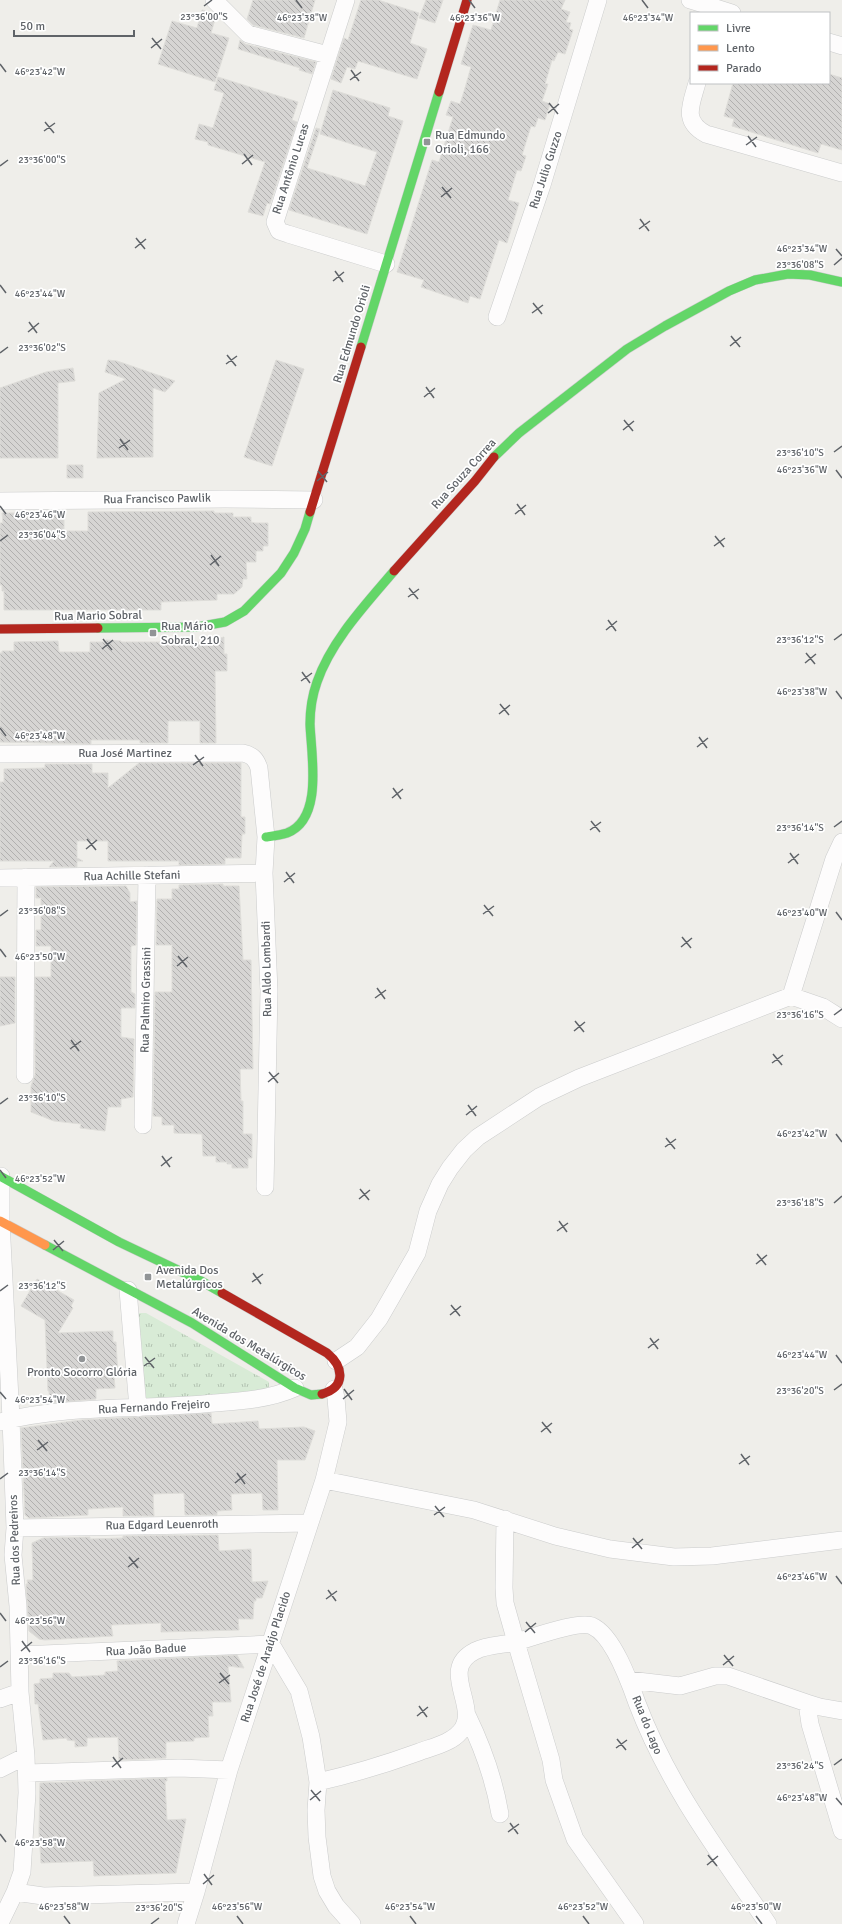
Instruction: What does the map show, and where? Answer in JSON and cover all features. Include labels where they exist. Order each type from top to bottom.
[{"type":"street","points":[[214,0],[248,34],[328,56]]},
{"type":"street","name":"Rua Antônio Lucas","points":[[346,0],[275,222],[279,231],[386,264]]},
{"type":"street","name":"Rua Edmundo Orioli","points":[[197,627],[225,622],[244,611],[281,573],[294,553],[305,529],[467,0]]},
{"type":"street","name":"Rua Julio Guzzo","points":[[497,317],[542,185],[598,0]]},
{"type":"street","points":[[690,0],[723,12]]},
{"type":"street","points":[[830,42],[842,46]]},
{"type":"street","points":[[697,84],[690,108],[692,122],[697,129],[706,134],[842,173]]},
{"type":"street","name":"Rua Souza Correa","points":[[266,837],[280,836],[302,823],[311,804],[311,708],[315,688],[325,664],[360,614],[418,543],[471,485],[502,448],[627,349],[656,330],[729,292],[756,280],[782,274],[808,274],[822,276],[842,282]]},
{"type":"street","name":"Rua Francisco Pawlik","points":[[0,501],[225,499],[314,500]]},
{"type":"street","name":"Rua Mario Sobral","points":[[0,629],[197,627]]},
{"type":"street","name":"Rua José Martinez","points":[[0,754],[249,754]]},
{"type":"street","name":"Rua Aldo Lombardi","points":[[249,754],[257,762],[259,768],[266,837],[264,873],[268,991],[265,1187]]},
{"type":"street","points":[[791,996],[834,859],[842,842]]},
{"type":"street","name":"Rua Achille Stefani","points":[[0,878],[264,873]]},
{"type":"street","name":"Rua Palmiro Grassini","points":[[143,1125],[147,875]]},
{"type":"street","points":[[25,1076],[26,878]]},
{"type":"street","points":[[336,1361],[357,1347],[379,1319],[417,1253],[428,1211],[440,1184],[464,1150],[478,1137],[539,1097],[580,1078],[791,996],[823,1007],[842,1019]]},
{"type":"street","points":[[1,1176],[119,1242],[201,1281],[327,1353],[336,1361],[340,1371],[340,1375],[334,1389]]},
{"type":"street","name":"Rua dos Pedreiros","points":[[0,1923],[15,1892],[22,1872],[27,1773],[20,1692],[18,1606],[6,1558],[14,1528],[6,1421],[0,1221],[1,1176]]},
{"type":"street","name":"Avenida dos Metalúrgicos","points":[[0,1221],[192,1323],[295,1388],[313,1395],[324,1394],[334,1389]]},
{"type":"street","points":[[128,1290],[138,1408]]},
{"type":"street","name":"Rua Fernando Frejeiro","points":[[6,1421],[54,1412],[254,1400],[278,1395],[295,1388]]},
{"type":"street","name":"Rua José de Araújo Placido","points":[[186,1924],[229,1770],[324,1480],[338,1422],[334,1389]]},
{"type":"street","points":[[324,1480],[432,1500],[505,1519],[555,1536],[610,1549],[674,1556],[712,1556],[842,1540]]},
{"type":"street","points":[[505,1519],[505,1603],[550,1760],[554,1780],[575,1839],[635,1924]]},
{"type":"street","name":"Rua Edgard Leuenroth","points":[[14,1528],[309,1523]]},
{"type":"street","points":[[500,1814],[495,1786],[489,1765],[467,1716],[459,1673],[460,1663],[476,1650],[516,1642],[572,1626],[591,1625],[601,1632],[610,1644],[629,1680]]},
{"type":"street","points":[[271,1644],[301,1697],[311,1737],[318,1782],[316,1810],[317,1838],[322,1876],[327,1891],[336,1906],[352,1924]]},
{"type":"street","name":"Rua João Badue","points":[[20,1655],[271,1644]]},
{"type":"street","name":"Rua do Lago","points":[[768,1924],[704,1832],[680,1793],[650,1735],[629,1680],[680,1686],[715,1676],[728,1676],[807,1703],[827,1709],[842,1711]]},
{"type":"street","points":[[0,1699],[20,1692]]},
{"type":"street","points":[[807,1703],[812,1732],[842,1831]]},
{"type":"street","points":[[318,1782],[369,1770],[440,1745],[460,1732],[467,1716]]},
{"type":"street","points":[[0,1769],[26,1756]]},
{"type":"street","points":[[27,1773],[179,1768],[229,1770]]},
{"type":"street","points":[[15,1892],[43,1896],[196,1892]]},
{"type":"green space","points":[[138,1313],[146,1313],[269,1382],[267,1392],[142,1405]]},
{"type":"building","points":[[253,0],[315,0],[304,38],[253,25],[247,19]]},
{"type":"building","points":[[361,0],[378,0],[419,13],[410,43],[427,49],[417,79],[358,61],[355,69],[347,67],[341,83],[331,79],[344,38],[348,40]]},
{"type":"building","points":[[426,0],[443,0],[435,23],[419,18]]},
{"type":"building","points":[[500,0],[565,0],[561,9],[570,12],[566,22],[571,23],[569,29],[573,30],[565,54],[558,52],[554,61],[552,60],[545,84],[548,84],[542,101],[550,104],[545,120],[538,118],[535,127],[531,126],[522,155],[526,156],[521,171],[517,170],[508,200],[519,203],[507,243],[499,240],[480,299],[470,296],[468,303],[421,287],[424,280],[397,272],[432,160],[439,162],[453,117],[446,115],[451,101],[460,104],[465,88],[471,67],[461,64],[473,25],[491,30]]},
{"type":"building","points":[[202,10],[213,13],[216,16],[211,33],[229,38],[215,82],[158,64],[172,21],[197,28]]},
{"type":"building","points":[[240,40],[245,44],[316,62],[312,74],[299,70],[300,68],[238,49]]},
{"type":"building","points":[[830,74],[842,78],[842,150],[821,144],[818,153],[732,126],[734,119],[724,116],[733,84],[830,84]]},
{"type":"building","points":[[218,77],[298,102],[292,120],[297,122],[270,204],[267,203],[263,216],[248,212],[265,162],[208,145],[208,142],[195,139],[199,124],[213,128],[224,93],[214,90]]},
{"type":"building","points":[[333,90],[390,108],[388,116],[403,121],[367,234],[289,210],[316,128],[320,129],[307,168],[365,186],[377,152],[320,134]]},
{"type":"building","points":[[108,360],[117,361],[175,381],[165,392],[153,388],[153,457],[97,458],[99,393],[126,379],[105,372]]},
{"type":"building","points":[[276,360],[304,369],[272,466],[244,457]]},
{"type":"building","points":[[73,368],[75,381],[58,383],[58,458],[0,458],[0,388],[46,372]]},
{"type":"building","points":[[67,465],[83,465],[83,478],[67,478]]},
{"type":"building","points":[[214,511],[214,513],[233,513],[233,517],[251,517],[251,522],[255,523],[268,523],[268,546],[263,546],[263,551],[256,551],[256,562],[246,562],[247,579],[243,579],[242,587],[234,594],[217,594],[217,600],[161,602],[161,610],[4,610],[4,591],[2,591],[2,585],[0,585],[0,523],[3,523],[2,513],[64,513],[64,531],[88,531],[88,512]]},
{"type":"building","points":[[224,637],[224,654],[227,654],[227,671],[215,671],[216,743],[200,743],[200,721],[168,721],[168,743],[140,743],[140,740],[91,740],[91,744],[0,742],[0,653],[2,653],[2,651],[14,651],[14,642],[58,641],[59,652],[90,652],[90,642],[106,642],[106,640],[121,642],[206,642]]},
{"type":"building","points":[[139,763],[241,763],[241,817],[245,817],[245,834],[242,834],[241,858],[225,858],[225,864],[179,865],[179,861],[108,861],[108,841],[77,841],[77,858],[83,861],[77,861],[77,867],[49,867],[54,861],[0,861],[0,782],[4,782],[4,769],[45,768],[45,764],[92,764],[92,773],[108,773],[108,788]]},
{"type":"building","points":[[223,884],[223,886],[239,886],[243,960],[251,960],[253,1069],[240,1069],[241,1101],[243,1101],[243,1134],[252,1134],[252,1158],[248,1158],[248,1168],[232,1168],[232,1164],[227,1164],[227,1162],[216,1162],[216,1156],[203,1156],[202,1134],[174,1133],[174,1125],[162,1125],[162,1117],[153,1116],[155,992],[172,992],[172,945],[156,945],[157,899],[172,899],[172,889],[179,889],[179,885]]},
{"type":"building","points":[[126,886],[130,893],[130,902],[137,901],[136,945],[131,946],[131,992],[135,994],[135,1008],[121,1008],[121,1037],[134,1039],[133,1097],[121,1099],[121,1107],[108,1107],[105,1131],[80,1128],[81,1124],[54,1121],[31,1112],[31,1086],[35,1075],[35,977],[51,977],[51,946],[36,946],[36,930],[41,930],[41,898],[36,898],[36,887]]},
{"type":"building","points":[[0,977],[15,977],[15,1023],[0,1026]]},
{"type":"building","name":"Pronto Socorro Glória","points":[[37,1279],[74,1300],[71,1306],[73,1308],[58,1333],[113,1331],[113,1342],[116,1342],[118,1376],[114,1376],[115,1388],[96,1389],[96,1399],[50,1403],[48,1391],[45,1320],[21,1306]]},
{"type":"building","points":[[211,1413],[212,1424],[258,1421],[259,1429],[304,1427],[315,1431],[305,1460],[277,1460],[278,1510],[263,1510],[262,1493],[231,1494],[232,1510],[217,1511],[217,1515],[185,1515],[184,1493],[153,1494],[154,1516],[123,1516],[123,1507],[88,1509],[88,1515],[29,1518],[25,1515],[21,1428],[81,1420]]},
{"type":"building","points":[[218,1535],[219,1551],[251,1549],[252,1582],[268,1581],[262,1598],[256,1598],[256,1601],[254,1601],[253,1619],[238,1619],[239,1630],[161,1632],[161,1623],[111,1625],[113,1636],[45,1640],[39,1639],[29,1631],[26,1584],[28,1584],[27,1580],[33,1580],[32,1543],[43,1538],[90,1537],[90,1539],[123,1538],[123,1536]]},
{"type":"building","points":[[237,1655],[244,1668],[228,1666],[231,1702],[212,1702],[213,1716],[208,1716],[209,1737],[194,1738],[194,1741],[166,1742],[166,1758],[119,1760],[118,1737],[87,1738],[87,1746],[75,1747],[75,1741],[67,1740],[67,1738],[43,1740],[38,1704],[35,1704],[34,1684],[40,1683],[40,1679],[53,1678],[53,1673],[69,1673],[72,1677],[105,1675],[105,1672],[118,1671],[117,1661]]},
{"type":"building","points":[[167,1778],[167,1781],[165,1781],[167,1820],[186,1819],[176,1873],[94,1876],[93,1861],[41,1863],[39,1832],[40,1783]]},
{"type":"traffic: fast","points":[[361,347],[439,92]]},
{"type":"traffic: fast","points":[[494,457],[519,433],[627,349],[665,326],[729,291],[755,280],[788,274],[810,275],[842,282]]},
{"type":"traffic: fast","points":[[98,628],[197,627],[225,622],[244,611],[281,573],[294,553],[305,529],[310,512]]},
{"type":"traffic: fast","points":[[266,837],[287,833],[299,826],[306,814],[311,800],[313,784],[310,714],[317,682],[323,667],[340,638],[361,610],[394,571]]},
{"type":"traffic: fast","points":[[0,1176],[119,1242],[201,1281],[222,1293]]},
{"type":"traffic: fast","points":[[45,1245],[192,1323],[295,1388],[311,1395],[322,1394]]},
{"type":"traffic: slow","points":[[0,1221],[45,1245]]},
{"type":"traffic: jam","points":[[439,92],[467,0]]},
{"type":"traffic: jam","points":[[310,512],[361,347]]},
{"type":"traffic: jam","points":[[394,571],[475,481],[494,457]]},
{"type":"traffic: jam","points":[[0,629],[98,628]]},
{"type":"traffic: jam","points":[[222,1293],[327,1353],[333,1358],[339,1370],[339,1382],[330,1391],[322,1394]]},
{"type":"place","name":"Rua Edmundo Orioli, 166","points":[[427,142]]},
{"type":"place","name":"Rua Mário Sobral, 210","points":[[153,633]]},
{"type":"place","name":"Avenida Dos Metalúrgicos","points":[[148,1277]]},
{"type":"place","name":"Pronto Socorro Glória","points":[[82,1359]]}]
